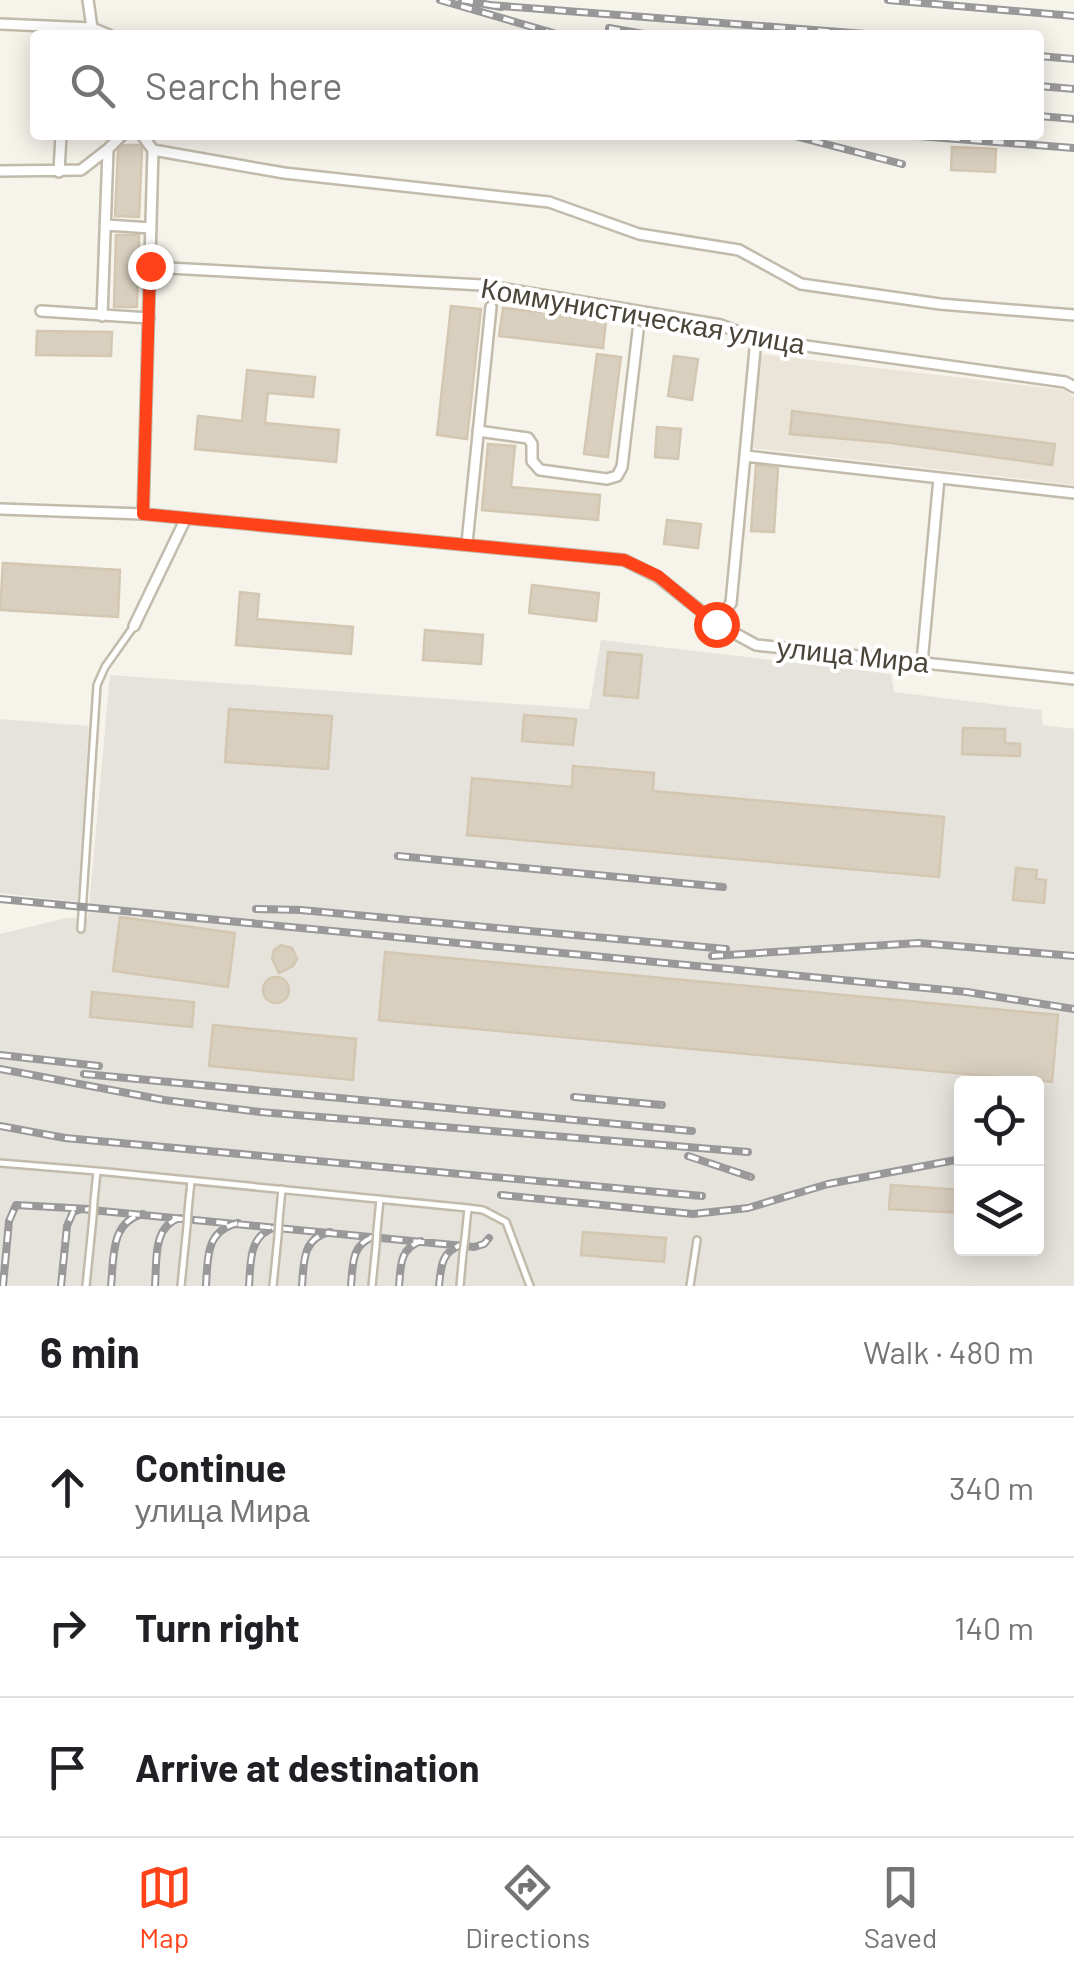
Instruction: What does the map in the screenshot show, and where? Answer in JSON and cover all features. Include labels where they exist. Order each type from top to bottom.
[{"type":"street","points":[[88,0],[92,28]]},
{"type":"street","points":[[0,24],[57,30]]},
{"type":"street","points":[[75,30],[97,30]]},
{"type":"street","points":[[59,172],[61,140]]},
{"type":"street","points":[[0,171],[81,170],[117,140]]},
{"type":"street","points":[[143,514],[153,150],[146,140]]},
{"type":"street","points":[[102,316],[108,149]]},
{"type":"street","points":[[153,150],[284,173],[548,202],[639,234],[739,250],[801,284],[940,304],[1074,315]]},
{"type":"street","points":[[106,224],[151,228]]},
{"type":"street","name":"Коммунистическая улица","points":[[150,266],[482,285],[721,325],[756,340],[1064,382],[1074,387]]},
{"type":"street","points":[[467,543],[491,307]]},
{"type":"street","points":[[41,311],[148,318]]},
{"type":"street","points":[[478,431],[528,438],[532,461],[540,470],[607,479],[617,476],[622,467],[638,331]]},
{"type":"street","points":[[716,624],[731,603],[756,340]]},
{"type":"street","points":[[745,456],[1074,493]]},
{"type":"street","points":[[922,663],[939,478]]},
{"type":"street","name":"улица Мира","points":[[0,509],[143,514],[624,560],[658,576],[716,624],[756,645],[1074,679]]},
{"type":"street","points":[[134,626],[186,518]]},
{"type":"lane","points":[[81,929],[97,686],[134,626]]},
{"type":"lane","points":[[0,1163],[483,1210],[506,1222],[530,1286]]},
{"type":"lane","points":[[86,1286],[97,1171]]},
{"type":"lane","points":[[181,1286],[192,1180]]},
{"type":"lane","points":[[273,1286],[282,1190]]},
{"type":"lane","points":[[372,1286],[380,1199]]},
{"type":"lane","points":[[460,1286],[468,1208]]},
{"type":"lane","points":[[690,1286],[697,1240]]},
{"type":"shaded area","points":[[759,354],[1064,390],[1074,397],[1074,485],[751,448]]},
{"type":"shaded area","points":[[601,640],[891,674],[894,692],[1041,710],[1043,725],[1074,729],[1074,1286],[0,1286],[0,934],[66,918],[88,918],[110,675],[589,709]]},
{"type":"shaded area","points":[[0,719],[89,726],[78,902],[0,893]]},
{"type":"building","points":[[124,145],[140,145],[142,149],[139,217],[115,216],[118,150]]},
{"type":"building","points":[[952,147],[996,149],[995,172],[951,170]]},
{"type":"building","points":[[116,235],[139,235],[137,307],[114,307]]},
{"type":"building","points":[[451,306],[481,309],[467,439],[437,435]]},
{"type":"building","points":[[503,308],[606,320],[603,348],[499,336]]},
{"type":"building","points":[[37,331],[112,332],[111,356],[36,355]]},
{"type":"building","points":[[597,354],[621,357],[608,457],[584,454]]},
{"type":"building","points":[[674,356],[698,359],[692,400],[668,396]]},
{"type":"building","points":[[247,370],[315,377],[313,397],[268,393],[265,423],[339,430],[336,462],[195,449],[198,416],[242,421]]},
{"type":"building","points":[[792,411],[1055,444],[1052,465],[790,434]]},
{"type":"building","points":[[657,427],[681,429],[678,459],[655,457]]},
{"type":"building","points":[[488,444],[515,446],[511,487],[600,495],[598,520],[482,510]]},
{"type":"building","points":[[756,465],[778,468],[774,532],[751,531]]},
{"type":"building","points":[[667,520],[701,524],[698,548],[664,544]]},
{"type":"building","points":[[3,563],[120,570],[118,617],[0,610]]},
{"type":"building","points":[[532,585],[599,593],[596,621],[529,613]]},
{"type":"building","points":[[240,592],[259,594],[257,619],[353,627],[351,654],[236,645]]},
{"type":"building","points":[[425,630],[483,635],[481,664],[423,660]]},
{"type":"building","points":[[608,652],[642,655],[638,698],[604,695]]},
{"type":"building","points":[[229,709],[332,716],[328,769],[225,762]]},
{"type":"building","points":[[524,715],[576,719],[573,745],[522,741]]},
{"type":"building","points":[[963,728],[1005,729],[1005,743],[1020,744],[1020,756],[962,754]]},
{"type":"building","points":[[573,766],[654,773],[653,791],[944,817],[939,877],[467,835],[472,778],[572,787]]},
{"type":"building","points":[[1016,868],[1037,870],[1036,879],[1046,880],[1044,903],[1013,900]]},
{"type":"building","points":[[120,917],[235,933],[228,987],[113,971]]},
{"type":"building","points":[[281,945],[292,948],[297,959],[293,966],[279,973],[272,958]]},
{"type":"building","points":[[385,952],[1058,1015],[1052,1082],[1044,1081],[1044,1076],[987,1076],[379,1020]]},
{"type":"building","points":[[276,977],[285,981],[289,990],[285,999],[276,1003],[267,999],[263,990],[267,981]]},
{"type":"building","points":[[92,992],[194,1002],[192,1027],[90,1017]]},
{"type":"building","points":[[213,1025],[356,1039],[353,1080],[209,1066]]},
{"type":"building","points":[[891,1185],[954,1189],[954,1213],[889,1209]]},
{"type":"building","points":[[583,1232],[666,1238],[664,1262],[581,1255]]},
{"type":"railway","points":[[440,0],[543,30]]},
{"type":"railway","points":[[462,0],[501,7]]},
{"type":"railway","points":[[888,0],[1074,16]]},
{"type":"railway","points":[[489,5],[814,30]]},
{"type":"railway","points":[[609,28],[621,30]]},
{"type":"railway","points":[[1044,56],[1074,59]]},
{"type":"railway","points":[[1044,86],[1074,89]]},
{"type":"railway","points":[[1044,116],[1074,119]]},
{"type":"railway","points":[[810,140],[902,164]]},
{"type":"railway","points":[[970,140],[1074,148]]},
{"type":"railway","points":[[398,856],[723,887]]},
{"type":"railway","points":[[0,899],[967,992],[1074,1009]]},
{"type":"railway","points":[[256,909],[726,949]]},
{"type":"railway","points":[[712,956],[919,943],[1074,956]]},
{"type":"railway","points":[[0,1055],[99,1066]]},
{"type":"railway","points":[[0,1069],[164,1100],[260,1112],[748,1152]]},
{"type":"railway","points":[[84,1074],[692,1131]]},
{"type":"railway","points":[[574,1097],[662,1105]]},
{"type":"railway","points":[[0,1126],[65,1138],[702,1196]]},
{"type":"railway","points":[[688,1156],[751,1177]]},
{"type":"railway","points":[[501,1195],[693,1214],[748,1208],[828,1184],[954,1160]]},
{"type":"railway","points":[[3,1286],[9,1221],[16,1205],[89,1209]]},
{"type":"railway","points":[[61,1286],[67,1226],[73,1212],[81,1209],[474,1247],[489,1238]]},
{"type":"railway","points":[[111,1286],[119,1233],[132,1218],[143,1214]]},
{"type":"railway","points":[[155,1286],[160,1237],[171,1222],[180,1218]]},
{"type":"railway","points":[[206,1286],[208,1256],[214,1239],[219,1232],[238,1223]]},
{"type":"railway","points":[[249,1286],[256,1243],[276,1227]]},
{"type":"railway","points":[[302,1286],[309,1245],[330,1232]]},
{"type":"railway","points":[[351,1286],[357,1250],[373,1237]]},
{"type":"railway","points":[[399,1286],[405,1253],[421,1241]]},
{"type":"railway","points":[[439,1286],[446,1256],[461,1245]]},
{"type":"route","points":[[150,266],[143,514],[624,560],[658,576],[716,624]]}]
